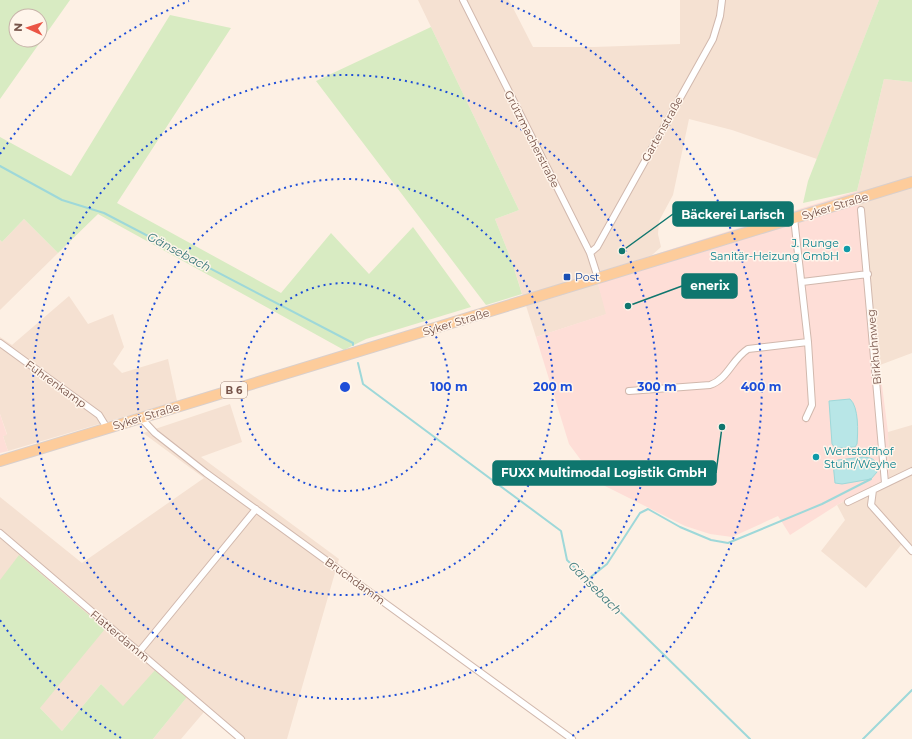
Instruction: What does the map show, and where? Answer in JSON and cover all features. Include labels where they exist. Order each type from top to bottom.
[{"type":"main road","name":"Syker Straße","points":[[0,461],[912,182]]},
{"type":"street","name":"Grützmacherstraße","points":[[463,0],[590,253],[598,278]]},
{"type":"street","name":"Gartenstraße","points":[[590,253],[597,247],[713,39],[720,16],[722,0]]},
{"type":"street","name":"Birkhuhnweg","points":[[861,210],[868,274],[885,483]]},
{"type":"street","points":[[794,218],[808,342],[812,404],[806,418]]},
{"type":"street","points":[[802,282],[868,274]]},
{"type":"street","points":[[629,391],[710,385],[718,382],[724,377],[742,353],[748,349],[808,342]]},
{"type":"street","name":"Fuhrenkamp","points":[[0,343],[99,415],[106,428]]},
{"type":"street","name":"Bruchdamm","points":[[141,418],[155,433],[256,509],[572,739]]},
{"type":"street","points":[[848,502],[912,471]]},
{"type":"street","points":[[873,490],[871,505],[912,551]]},
{"type":"street","points":[[139,652],[256,509]]},
{"type":"street","name":"Flatterdamm","points":[[0,533],[241,739]]},
{"type":"shaded area","points":[[418,0],[509,0],[533,47],[594,47],[680,44],[680,0],[879,0],[817,159],[732,130],[689,119],[673,195],[659,221],[658,234],[661,247],[651,256],[595,273],[607,314],[536,337],[512,262],[495,219],[519,210]]},
{"type":"shaded area","points":[[884,79],[912,82],[912,353],[880,365],[857,191]]},
{"type":"shaded area","points":[[857,191],[888,432],[889,477],[837,505],[790,535],[778,516],[732,537],[710,534],[685,526],[597,482],[569,444],[536,337],[606,314],[595,273]]},
{"type":"shaded area","points":[[24,219],[58,253],[0,310],[0,240],[2,242]]},
{"type":"shaded area","points":[[69,296],[88,324],[113,314],[124,347],[113,364],[122,373],[168,359],[177,401],[8,451],[3,436],[7,434],[0,414],[0,337],[12,345]]},
{"type":"shaded area","points":[[230,404],[242,442],[201,457],[339,559],[287,739],[235,739],[204,712],[181,739],[153,739],[187,697],[123,707],[101,684],[62,731],[40,708],[0,580],[0,497],[82,563],[204,478],[143,433]]},
{"type":"shaded area","points":[[0,414],[7,435],[3,436],[8,451],[0,453]]},
{"type":"shaded area","points":[[912,425],[912,548],[901,545],[866,588],[821,551],[845,520],[837,505],[889,477],[888,432]]},
{"type":"green space","points":[[0,0],[70,0],[48,31],[48,8],[8,8],[8,48],[36,48],[0,99]]},
{"type":"green space","points":[[879,0],[912,0],[912,82],[884,79],[857,191],[803,203],[808,181]]},
{"type":"green space","points":[[170,15],[231,28],[117,203],[281,293],[331,233],[369,274],[413,227],[471,307],[366,339],[344,350],[98,214],[58,253],[24,219],[2,242],[0,240],[0,137],[71,176]]},
{"type":"green space","points":[[431,27],[519,210],[495,219],[512,262],[522,294],[486,305],[316,81]]},
{"type":"green space","points":[[19,555],[105,629],[40,708],[62,731],[101,684],[123,706],[156,669],[187,697],[153,739],[0,739],[0,580]]},
{"type":"water","points":[[850,399],[855,408],[856,414],[858,427],[857,444],[855,447],[835,448],[832,444],[829,401]]},
{"type":"water","points":[[863,457],[870,458],[875,462],[877,472],[871,479],[842,484],[835,483],[833,463],[838,460]]},
{"type":"waterway","name":"Gänsebach","points":[[0,166],[62,200],[104,213],[353,343],[353,345]]},
{"type":"waterway","name":"Gänsebach","points":[[358,363],[363,384],[561,531],[567,560],[750,739]]},
{"type":"waterway","points":[[587,580],[607,564],[640,513],[648,509],[680,527],[711,540],[728,543],[822,504],[871,479]]},
{"type":"waterway","points":[[863,739],[912,690]]},
{"type":"place","name":"J. Runge Sanitär-Heizung GmbH","points":[[847,249]]},
{"type":"place","name":"Bäckerei Larisch","points":[[622,251]]},
{"type":"place","name":"Post","points":[[567,277]]},
{"type":"place","name":"enerix","points":[[628,306]]},
{"type":"place","name":"FUXX Multimodal Logistik GmbH","points":[[722,427]]},
{"type":"place","name":"Wertstoffhof Stuhr/Weyhe","points":[[816,457]]}]
